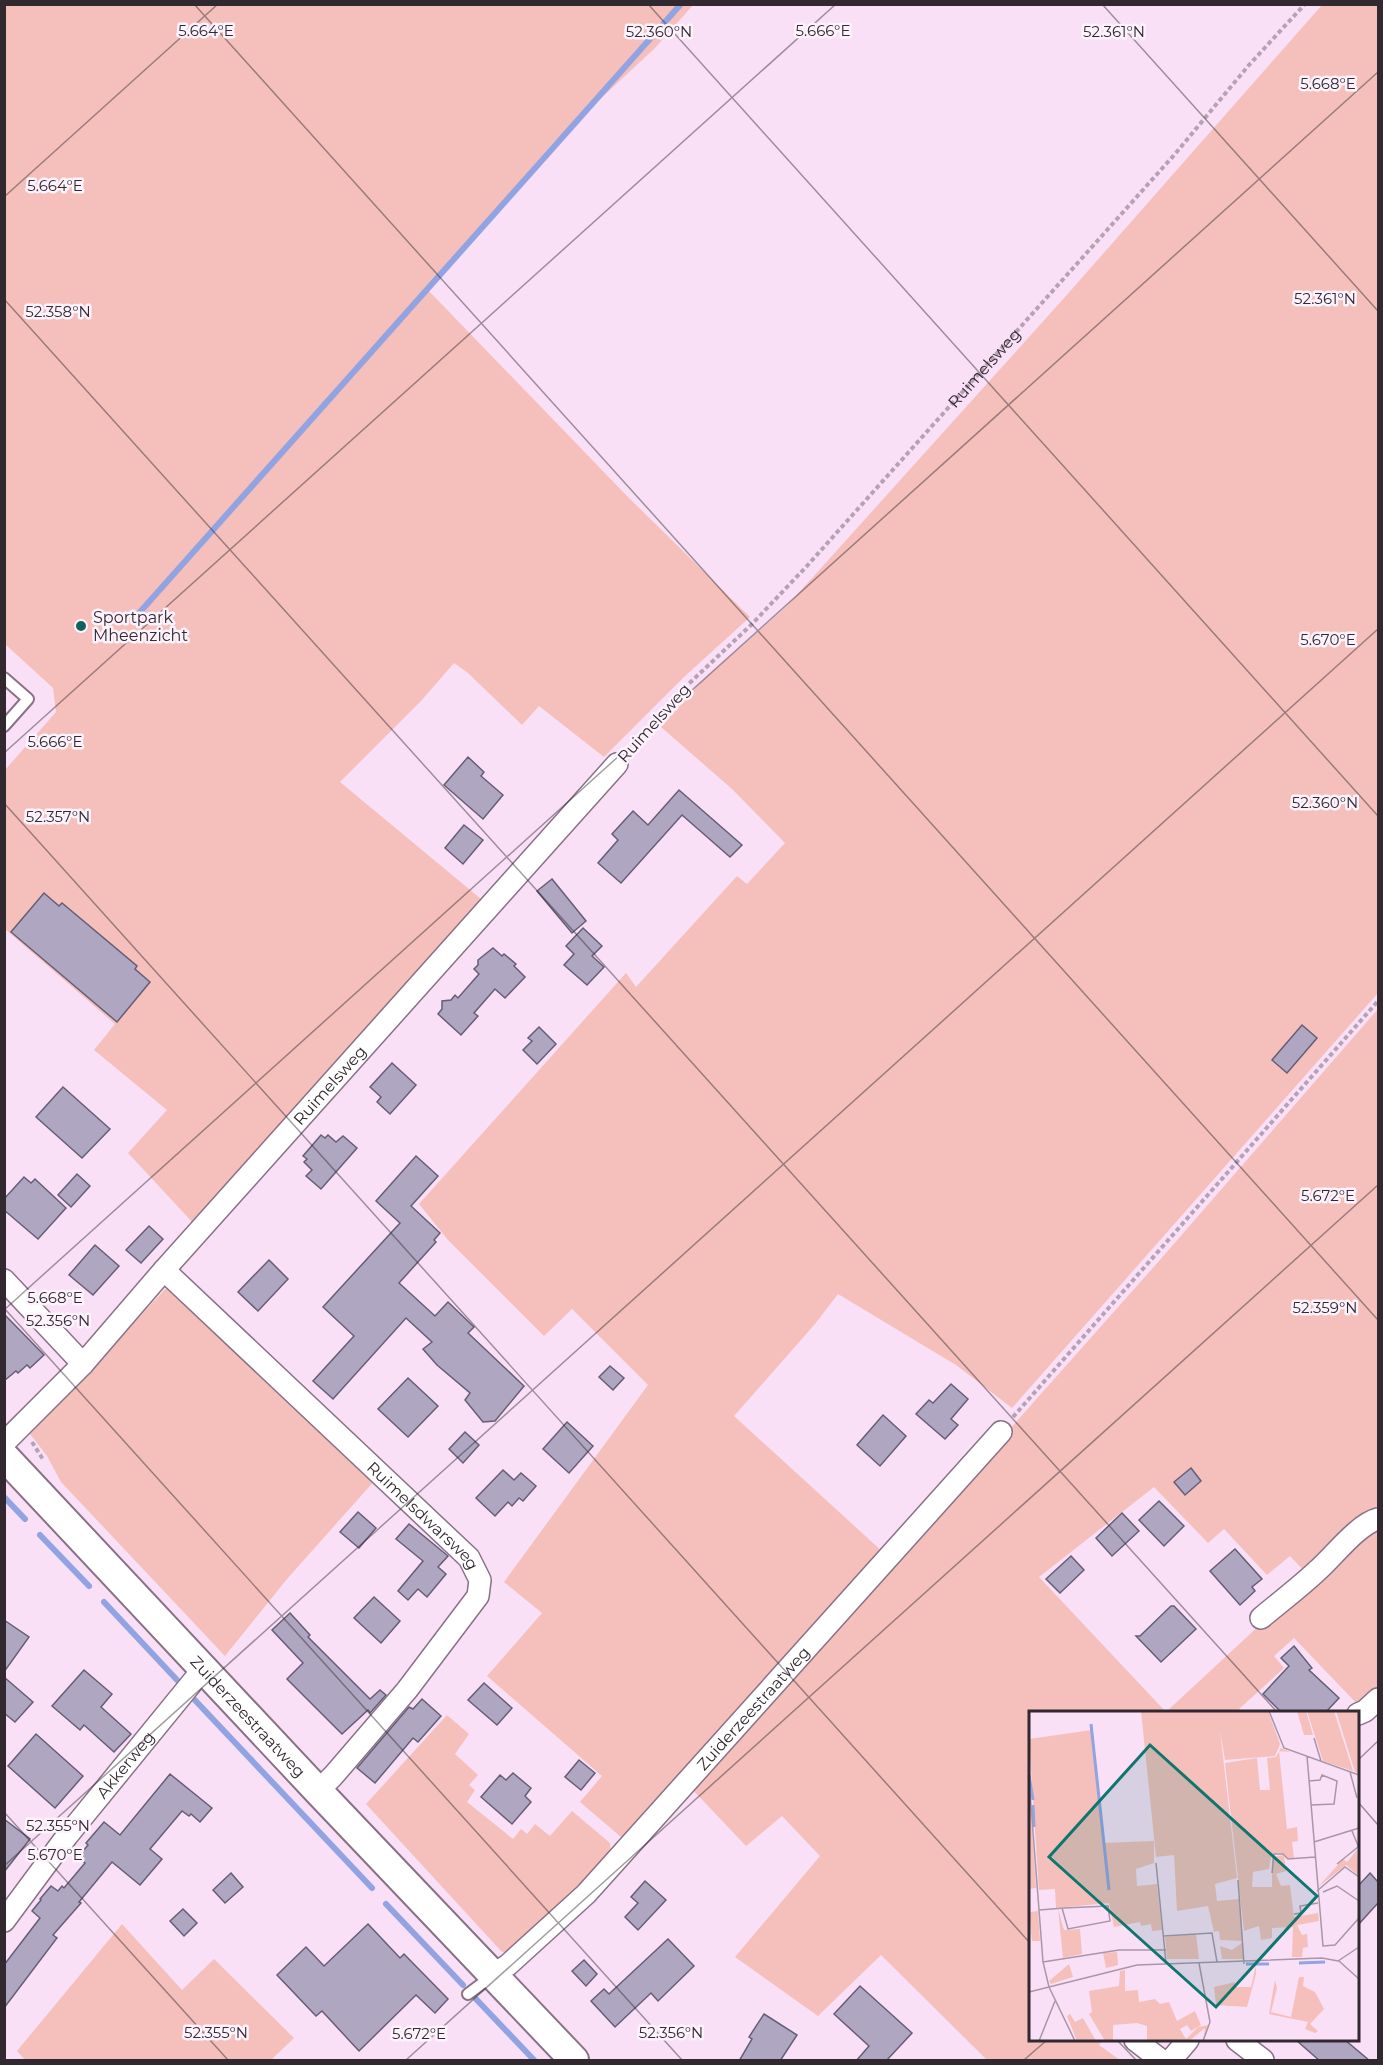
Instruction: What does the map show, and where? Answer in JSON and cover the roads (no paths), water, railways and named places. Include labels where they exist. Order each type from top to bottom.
[{"type":"main road","name":"Zuiderzeestraatweg","points":[[4,1456],[574,2061]]},
{"type":"street","name":"Ruimelsweg","points":[[4,1443],[83,1364],[164,1270],[616,764]]},
{"type":"street","name":"Ruimelsdwarsweg","points":[[164,1270],[469,1558],[480,1580],[478,1596],[407,1690],[318,1791]]},
{"type":"street","points":[[4,1280],[83,1364]]},
{"type":"street","name":"Zuiderzeestraatweg","points":[[494,1974],[508,1965],[586,1894],[1001,1432]]},
{"type":"street","points":[[1261,1618],[1318,1571],[1352,1537],[1378,1519]]},
{"type":"street","name":"Akkerweg","points":[[4,1921],[67,1836],[204,1668]]},
{"type":"street","points":[[1359,1714],[1378,1699]]},
{"type":"street","points":[[1136,2041],[1161,2061]]},
{"type":"street","points":[[1171,2061],[1187,2041]]},
{"type":"street","points":[[1238,2041],[1263,2061]]},
{"type":"lane","points":[[4,678],[28,699],[4,726]]},
{"type":"lane","points":[[468,1994],[494,1974]]},
{"type":"waterway","points":[[140,612],[681,4]]},
{"type":"waterway","points":[[4,1497],[25,1519]]},
{"type":"waterway","points":[[40,1535],[89,1586]]},
{"type":"waterway","points":[[104,1602],[177,1680]]},
{"type":"waterway","points":[[192,1697],[372,1888]]},
{"type":"waterway","points":[[386,1904],[463,1985]]},
{"type":"waterway","points":[[476,1999],[534,2060]]},
{"type":"place","name":"Sportpark Mheenzicht","points":[[81,626]]}]
